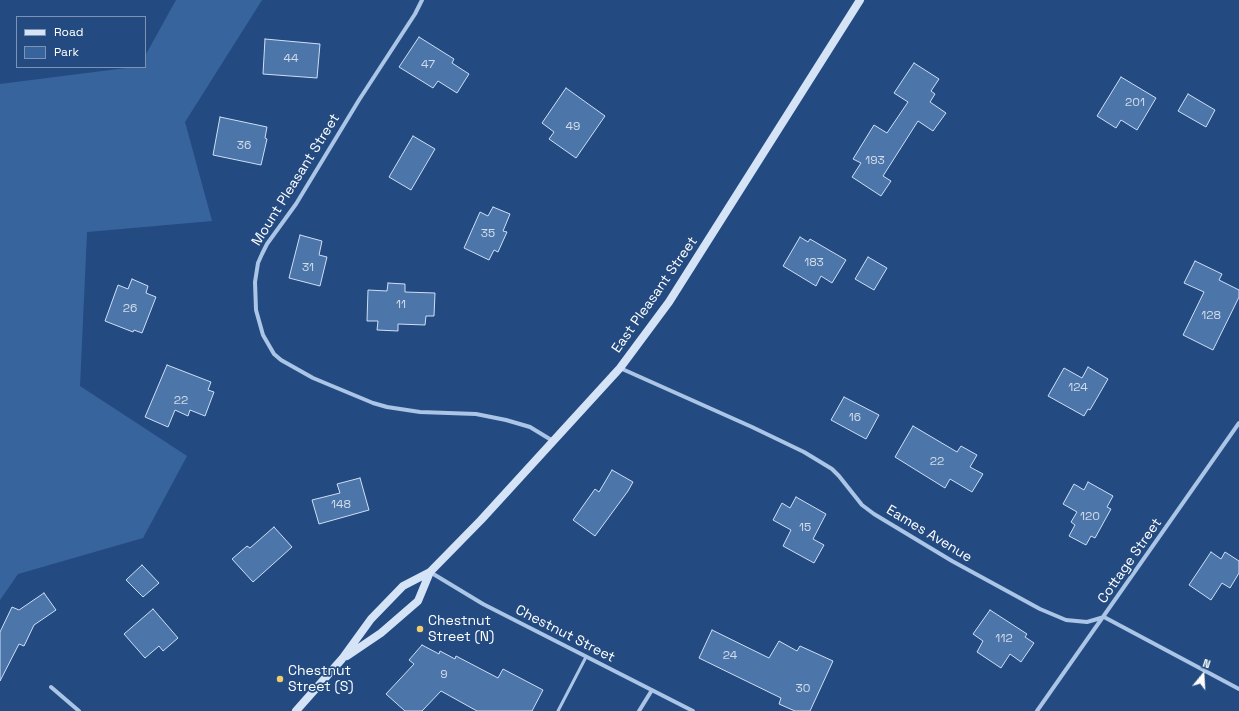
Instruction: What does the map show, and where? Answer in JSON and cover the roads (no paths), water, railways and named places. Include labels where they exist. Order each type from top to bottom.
[{"type":"main road","name":"East Pleasant Street","points":[[296,711],[342,659],[371,618],[403,586],[430,572],[481,520],[620,368],[669,302],[860,0]]},
{"type":"main road","name":"East Pleasant Street","points":[[342,659],[381,633],[418,601],[430,572]]},
{"type":"street","name":"Mount Pleasant Street","points":[[422,0],[415,14],[359,100],[296,204],[267,244],[262,254],[258,263],[255,282],[256,310],[263,335],[274,354],[282,360],[313,378],[373,403],[387,407],[420,412],[476,414],[506,420],[530,427],[554,441]]},
{"type":"street","name":"Eames Avenue","points":[[620,368],[804,452],[832,469],[862,505],[874,514],[952,561],[1040,609],[1066,620],[1087,622],[1104,617]]},
{"type":"street","name":"Cottage Street","points":[[1037,711],[1239,424]]},
{"type":"street","name":"Chestnut Street","points":[[430,572],[483,604],[693,711]]},
{"type":"street","points":[[1104,617],[1239,689]]},
{"type":"street","points":[[50,687],[79,711]]},
{"type":"street","points":[[639,711],[652,690]]},
{"type":"lane","points":[[558,711],[586,657]]},
{"type":"place","name":"Chestnut Street (N)","points":[[420,629]]},
{"type":"place","name":"Chestnut Street (S)","points":[[280,679]]}]
